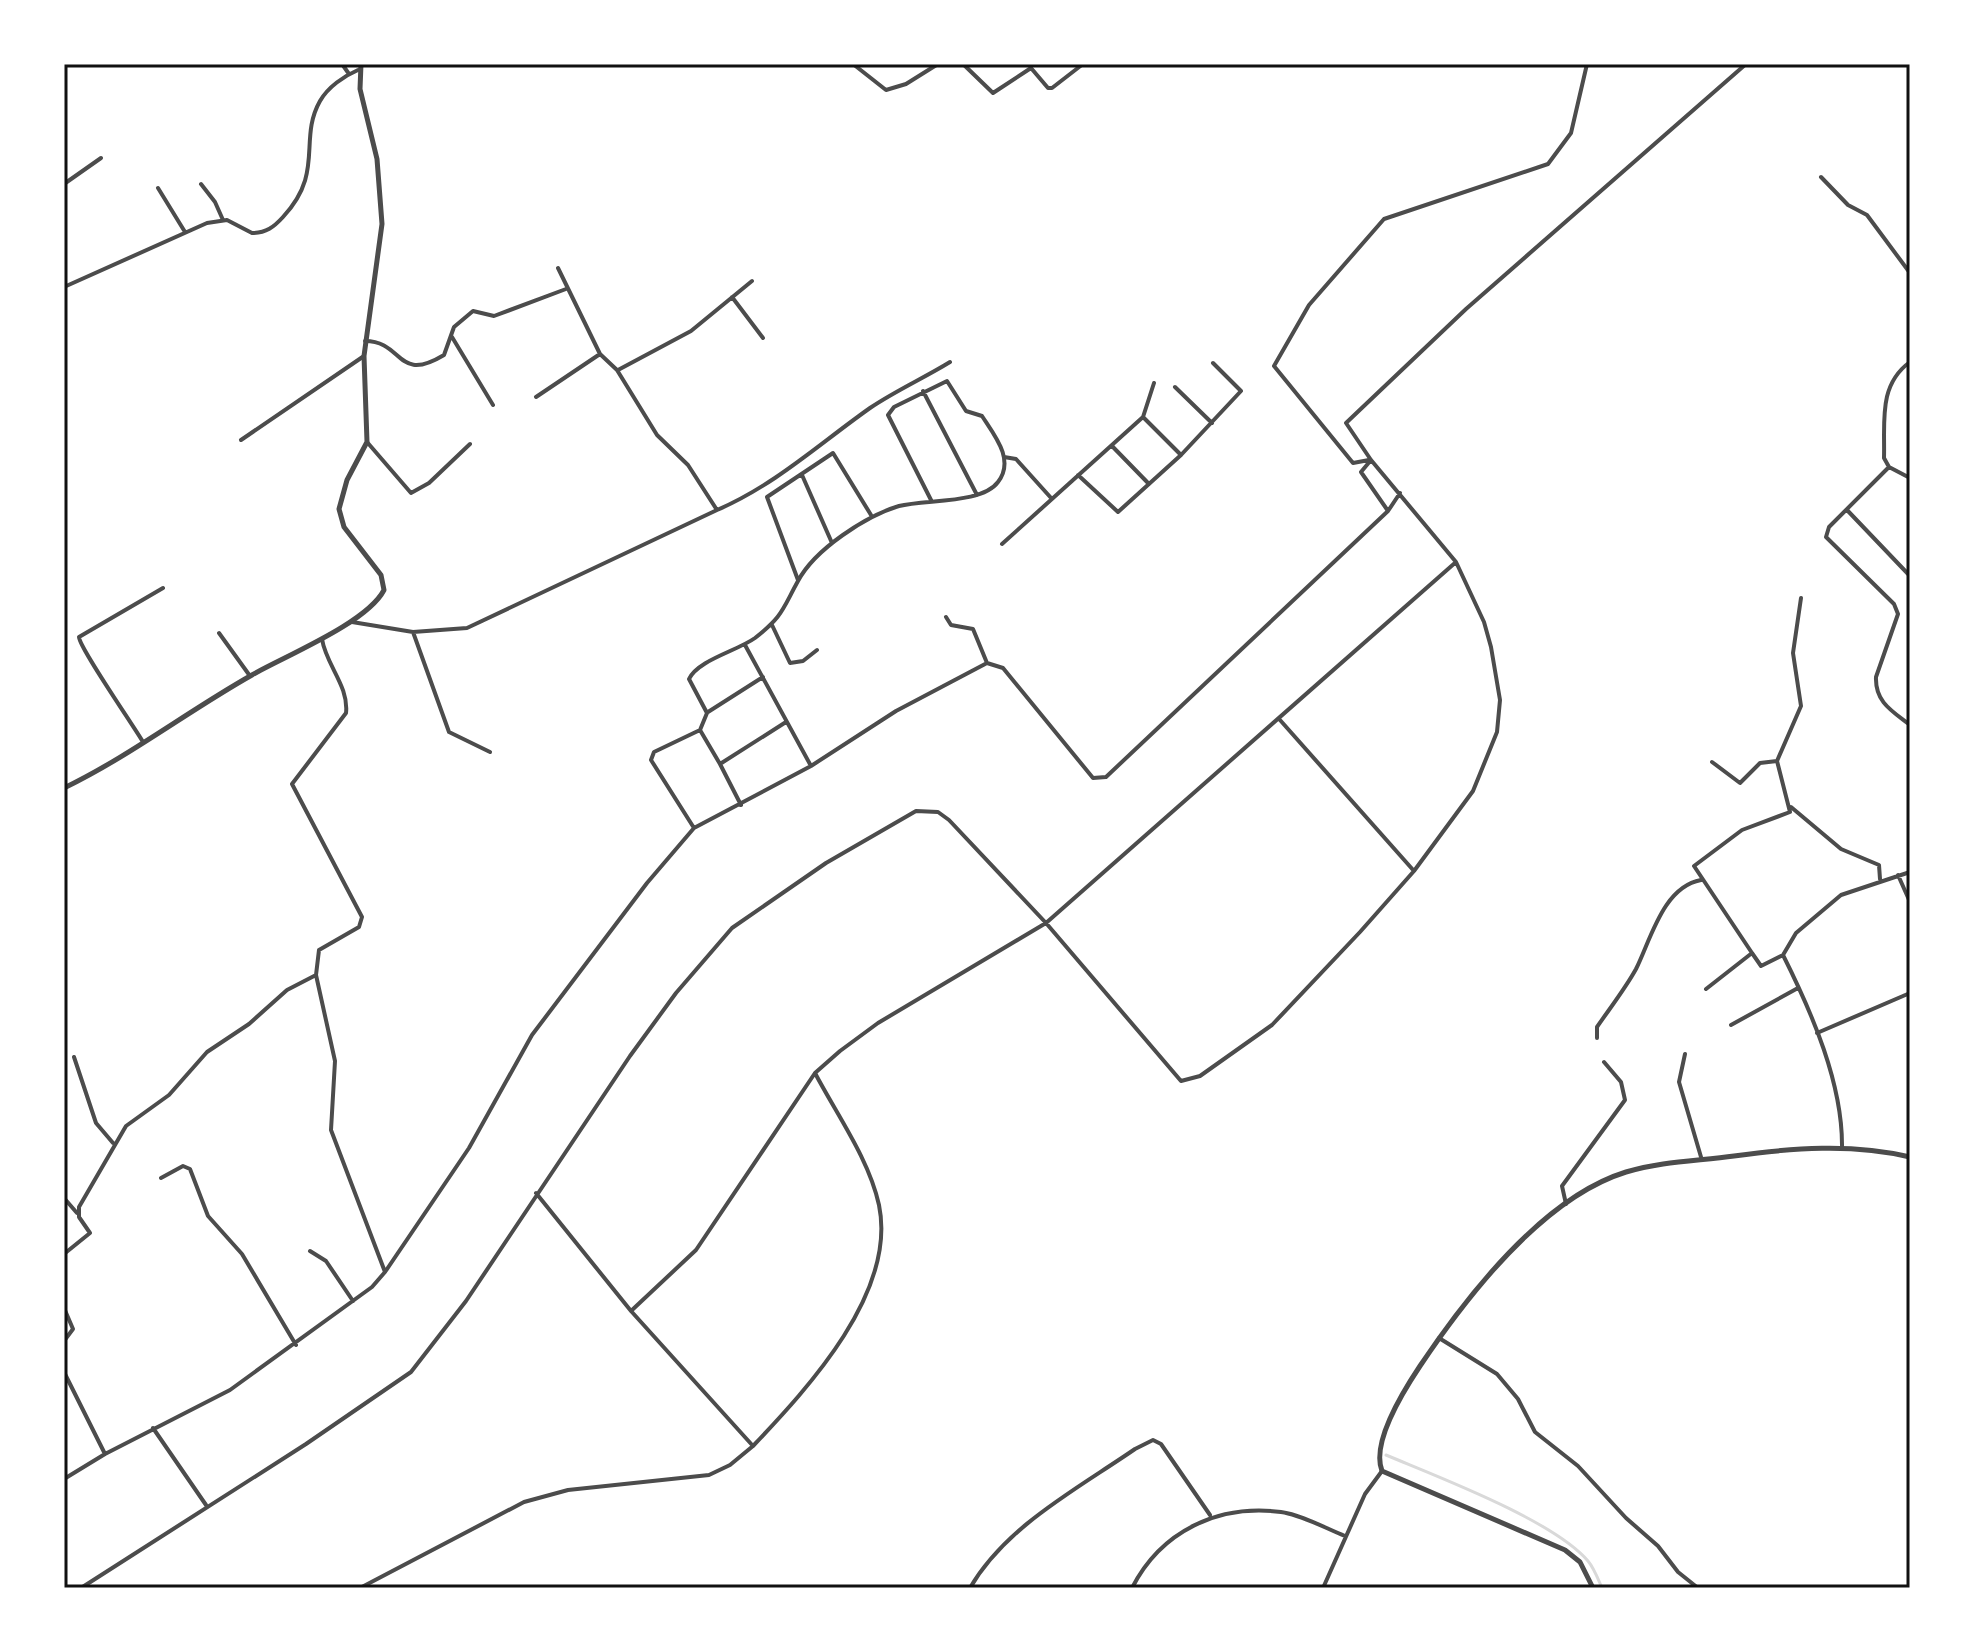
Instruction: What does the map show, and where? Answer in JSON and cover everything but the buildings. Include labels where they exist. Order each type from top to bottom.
[{"type":"street","points":[[342,64],[348,72]]},
{"type":"street","points":[[853,64],[886,90],[906,84],[938,64]]},
{"type":"street","points":[[963,64],[993,93],[1038,64]]},
{"type":"street","points":[[1031,68],[1048,88],[1083,64]]},
{"type":"street","points":[[1371,460],[1353,463],[1274,366],[1309,305],[1384,219],[1548,164],[1571,133],[1587,64]]},
{"type":"street","points":[[81,1588],[206,1505],[306,1444],[411,1372],[466,1301],[536,1193],[676,993],[732,928],[826,863],[916,811],[938,812],[949,820],[1046,923],[1181,1081],[1200,1076],[1272,1025],[1414,871],[1473,791],[1497,732],[1500,700],[1491,647],[1484,622],[1456,562],[1371,460],[1349,432],[1346,423],[1350,416],[1746,64]]},
{"type":"street","points":[[64,287],[185,232],[223,220],[260,233],[283,217],[307,182],[315,117],[321,99],[348,72],[359,67],[377,159],[382,224],[365,341],[367,442],[347,480],[339,509],[344,527],[381,575],[384,590],[380,599],[322,639],[250,676],[144,744],[64,788]]},
{"type":"street","points":[[64,184],[101,158]]},
{"type":"street","points":[[1821,177],[1848,205],[1867,215],[1910,273]]},
{"type":"street","points":[[201,184],[215,202],[223,220]]},
{"type":"street","points":[[158,188],[185,232]]},
{"type":"street","points":[[558,268],[600,354],[617,370],[657,435],[688,465],[717,510]]},
{"type":"street","points":[[617,370],[679,338],[752,281]]},
{"type":"street","points":[[365,341],[381,342],[407,364],[414,366],[444,355],[454,327],[473,311],[494,316],[566,289]]},
{"type":"street","points":[[732,297],[763,338]]},
{"type":"street","points":[[452,337],[493,405]]},
{"type":"street","points":[[536,397],[600,354]]},
{"type":"street","points":[[241,440],[364,356]]},
{"type":"street","points":[[350,621],[413,632],[467,628],[758,490],[808,458],[872,407],[950,362]]},
{"type":"street","points":[[1910,362],[1900,369],[1886,392],[1884,458],[1889,467],[1910,478]]},
{"type":"street","points":[[1078,475],[1118,512],[1181,455],[1241,391],[1213,363]]},
{"type":"street","points":[[707,713],[690,676],[745,645],[772,625],[786,609],[798,580],[832,543],[871,515],[931,500],[984,494],[998,482],[1004,457],[982,416],[966,411],[951,383],[943,381],[894,407],[888,415],[931,500]]},
{"type":"street","points":[[1002,544],[1143,417],[1154,383]]},
{"type":"street","points":[[1175,387],[1212,423]]},
{"type":"street","points":[[923,391],[977,495]]},
{"type":"street","points":[[1143,417],[1181,455]]},
{"type":"street","points":[[367,442],[411,493],[429,483],[470,444]]},
{"type":"street","points":[[1112,446],[1149,484]]},
{"type":"street","points":[[798,580],[766,500],[833,453],[871,515]]},
{"type":"street","points":[[1004,457],[1016,459],[1052,499]]},
{"type":"street","points":[[1371,460],[1361,472],[1388,511]]},
{"type":"street","points":[[1889,467],[1829,527],[1826,537],[1896,609],[1876,688],[1887,707],[1910,725]]},
{"type":"street","points":[[802,475],[832,543]]},
{"type":"street","points":[[64,1479],[153,1428],[230,1390],[372,1287],[469,1148],[532,1035],[647,883],[694,828],[811,766],[896,711],[987,663],[1003,668],[1093,778],[1106,777],[1388,511],[1400,493]]},
{"type":"street","points":[[1847,510],[1910,576]]},
{"type":"street","points":[[631,1311],[696,1250],[815,1073],[878,1023],[1046,923],[1456,562]]},
{"type":"street","points":[[144,744],[111,688],[80,647],[79,637],[163,588]]},
{"type":"street","points":[[1801,598],[1793,653],[1801,706],[1777,761],[1791,807],[1841,849],[1879,865],[1880,879]]},
{"type":"street","points":[[946,617],[951,625],[973,629],[987,663]]},
{"type":"street","points":[[772,625],[790,663],[803,661],[817,650]]},
{"type":"street","points":[[413,632],[449,732],[490,752]]},
{"type":"street","points":[[219,633],[250,676]]},
{"type":"street","points":[[322,639],[324,651],[344,690],[346,713],[292,784],[362,917],[354,931],[319,950],[316,975],[334,1047],[331,1130],[385,1272]]},
{"type":"street","points":[[745,645],[811,766]]},
{"type":"street","points":[[694,828],[651,760],[654,752],[700,730],[707,713],[763,677]]},
{"type":"street","points":[[1279,720],[1414,871]]},
{"type":"street","points":[[720,764],[786,722]]},
{"type":"street","points":[[700,730],[741,805]]},
{"type":"street","points":[[1712,762],[1740,783],[1760,763],[1777,761]]},
{"type":"street","points":[[1791,807],[1786,816],[1753,824],[1697,863],[1695,870],[1761,966],[1783,955],[1796,933],[1841,895],[1880,879],[1910,872]]},
{"type":"street","points":[[1898,875],[1910,902]]},
{"type":"street","points":[[1597,1038],[1597,1027],[1635,970],[1662,914],[1686,885],[1701,880]]},
{"type":"street","points":[[1706,989],[1752,953]]},
{"type":"street","points":[[1783,955],[1816,1034],[1842,1119],[1842,1148]]},
{"type":"street","points":[[77,1213],[113,1143],[126,1126],[169,1095],[207,1052],[249,1024],[294,985],[316,975]]},
{"type":"street","points":[[1731,1025],[1798,988]]},
{"type":"street","points":[[1816,1034],[1910,993]]},
{"type":"street","points":[[1685,1054],[1679,1082],[1701,1157]]},
{"type":"street","points":[[74,1057],[96,1123],[113,1143]]},
{"type":"street","points":[[1566,1204],[1562,1186],[1625,1100],[1621,1082],[1604,1062]]},
{"type":"street","points":[[360,1588],[524,1502],[568,1490],[709,1475],[730,1465],[753,1446],[803,1389],[854,1318],[872,1283],[880,1257],[879,1206],[871,1178],[815,1073]]},
{"type":"street","points":[[1323,1588],[1365,1494],[1382,1471],[1378,1450],[1398,1403],[1439,1338],[1481,1285],[1534,1230],[1566,1204],[1624,1173],[1701,1157],[1842,1148],[1910,1157]]},
{"type":"street","points":[[161,1178],[183,1166],[190,1169],[208,1216],[242,1254],[296,1345]]},
{"type":"street","points":[[536,1193],[631,1311],[753,1446]]},
{"type":"street","points":[[64,1198],[90,1233],[64,1254]]},
{"type":"street","points":[[310,1251],[326,1261],[353,1301]]},
{"type":"street","points":[[64,1308],[73,1329],[64,1341]]},
{"type":"street","points":[[1439,1338],[1497,1374],[1518,1399],[1535,1432],[1578,1466],[1626,1518],[1658,1546],[1683,1578],[1698,1588]]},
{"type":"street","points":[[64,1372],[105,1454]]},
{"type":"street","points":[[153,1428],[206,1505]]},
{"type":"street","points":[[970,1588],[995,1552],[1017,1533],[1135,1449],[1153,1440],[1161,1444],[1210,1515]]},
{"type":"street","points":[[1382,1471],[1565,1550],[1580,1562],[1593,1588]]},
{"type":"street","points":[[1132,1588],[1144,1564],[1169,1542],[1210,1515],[1255,1510],[1284,1512],[1345,1536]]},
{"type":"waterway","points":[[1386,1455],[1464,1487],[1549,1530],[1588,1561],[1602,1588]]}]
